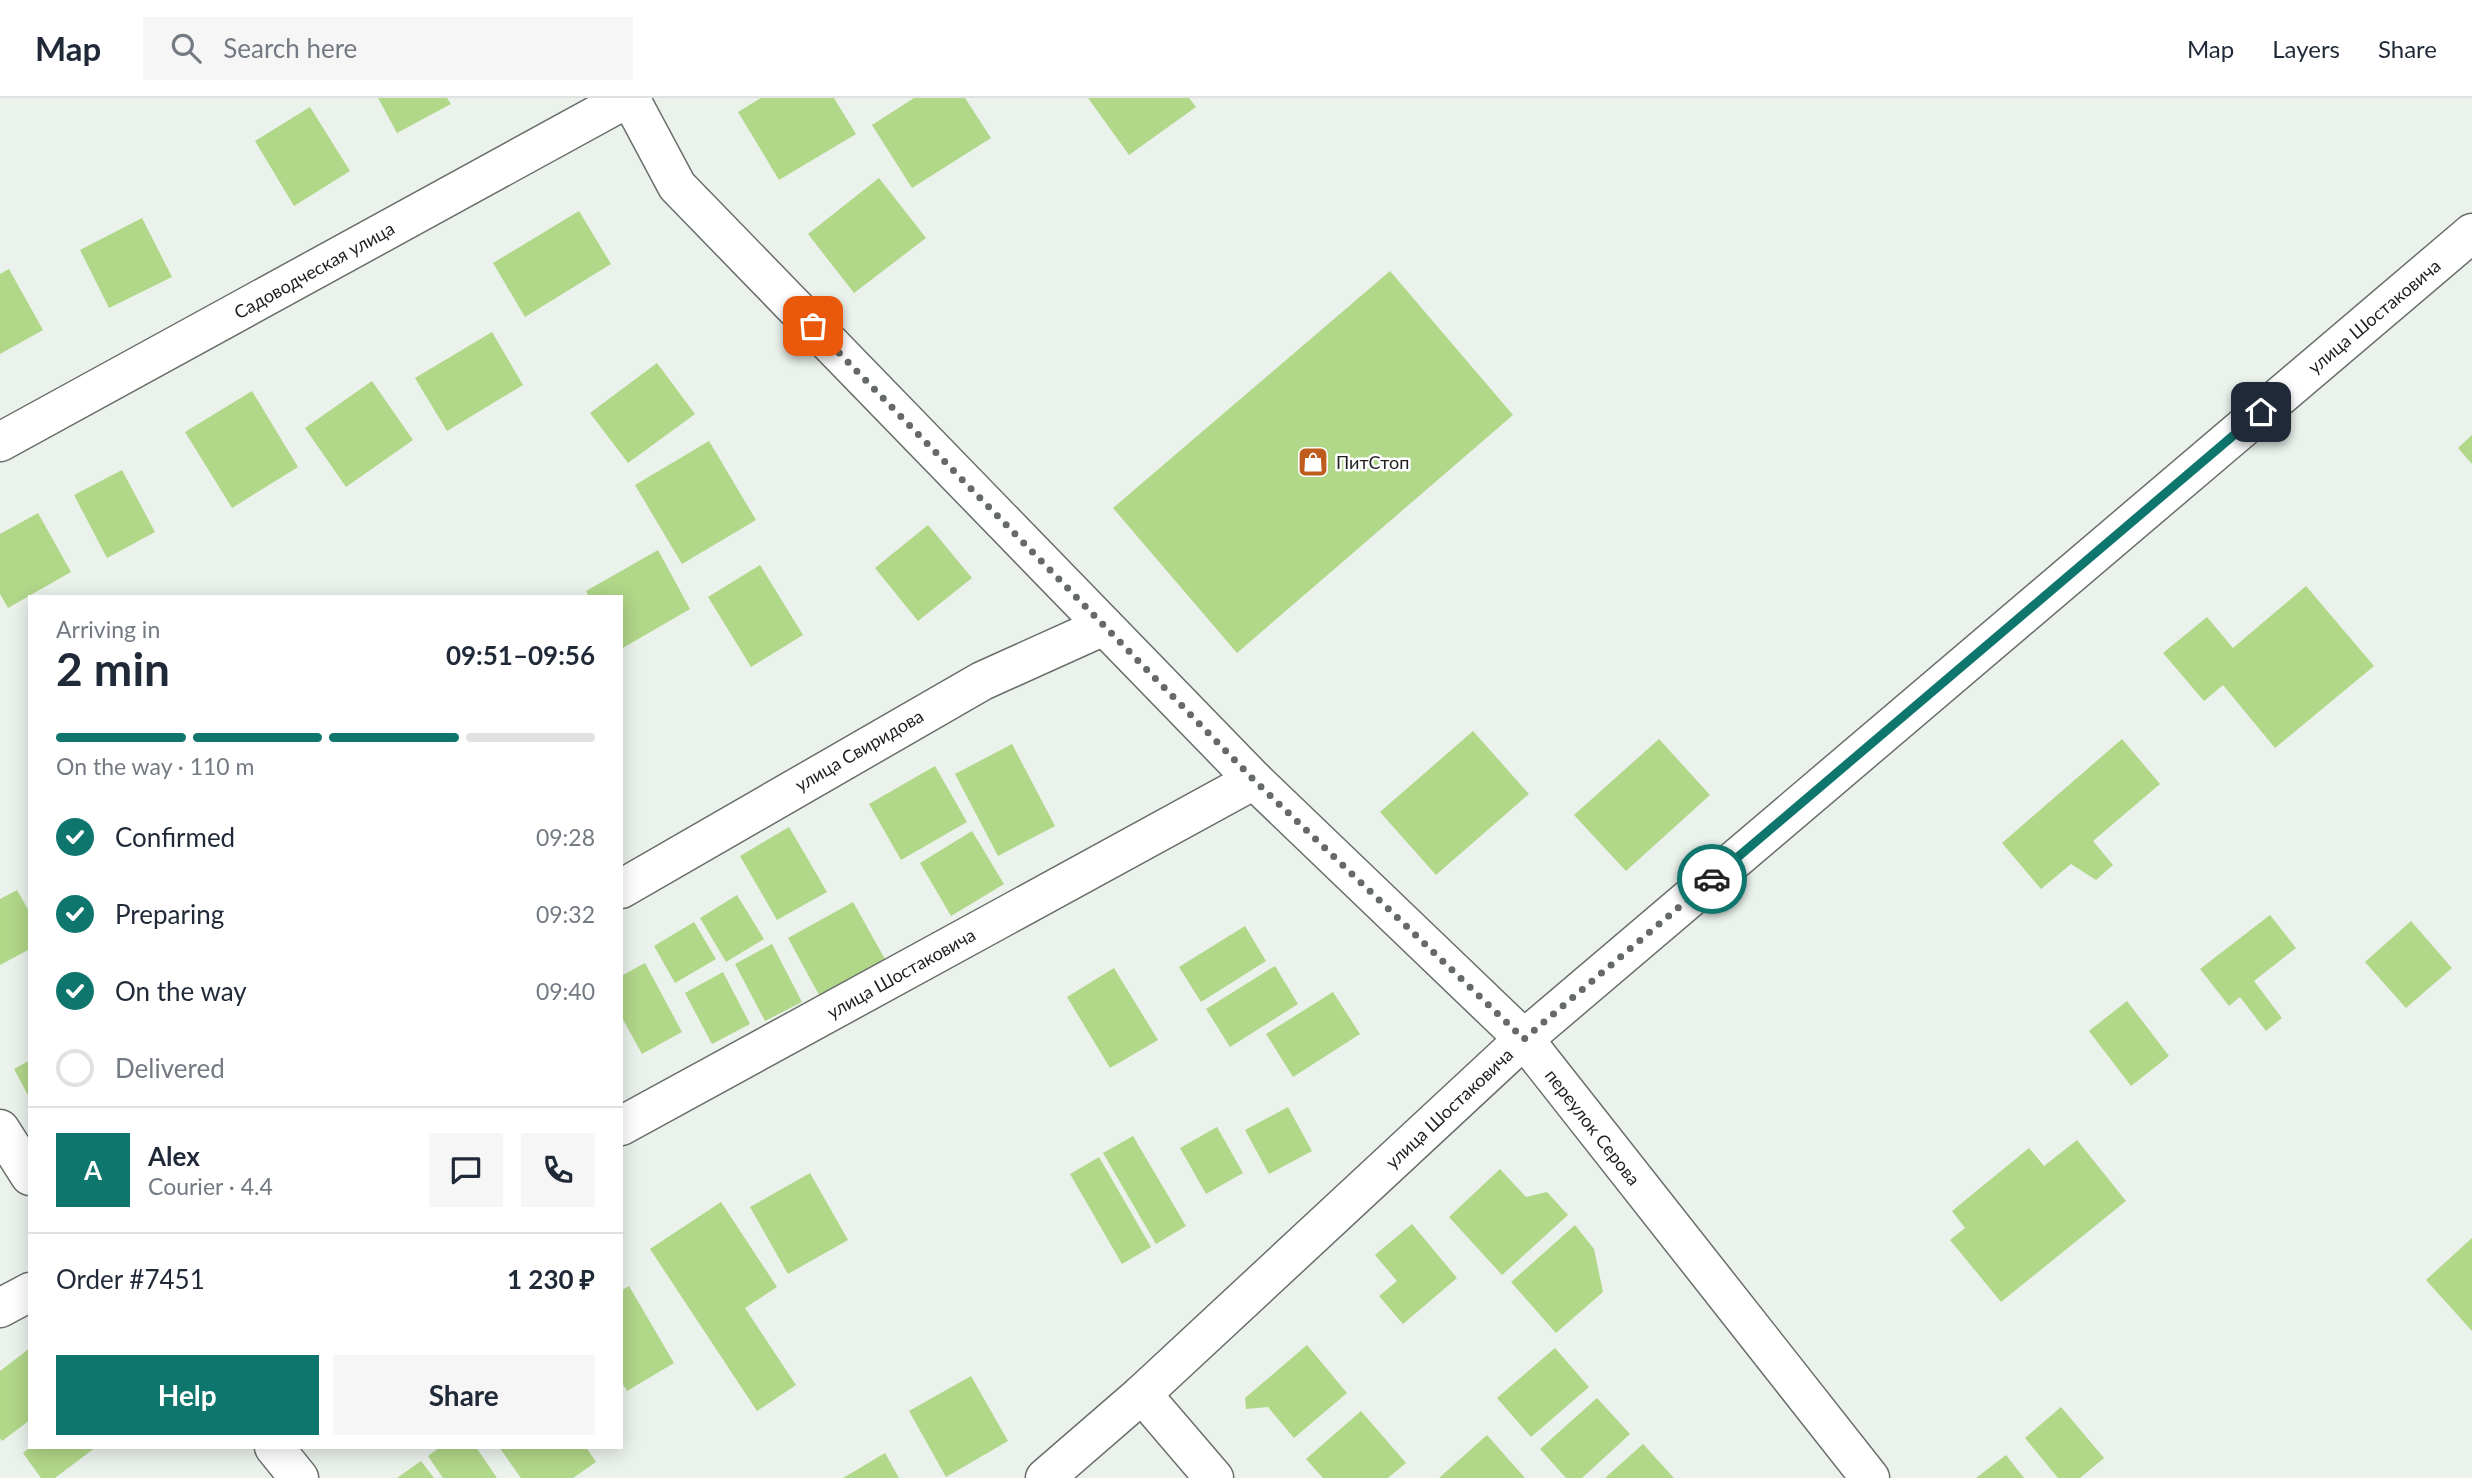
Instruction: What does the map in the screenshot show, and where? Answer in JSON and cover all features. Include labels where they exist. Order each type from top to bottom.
[{"type":"street","name":"Садоводческая улица","points":[[0,442],[629,98]]},
{"type":"street","name":"переулок Серова","points":[[629,98],[677,186],[1254,780],[1524,1039],[1870,1478]]},
{"type":"street","name":"улица Шостаковича","points":[[1045,1478],[1142,1394],[1524,1039],[2472,233]]},
{"type":"street","name":"улица Свиридова","points":[[623,888],[982,681],[1104,626]]},
{"type":"street","name":"улица Шостаковича","points":[[623,1125],[1254,780]]},
{"type":"street","points":[[0,1129],[28,1173]]},
{"type":"street","points":[[0,1308],[28,1293]]},
{"type":"street","points":[[1142,1394],[1214,1478]]},
{"type":"street","points":[[276,1449],[299,1478]]},
{"type":"building","points":[[378,98],[447,98],[451,104],[397,133]]},
{"type":"building","points":[[761,98],[834,98],[856,134],[779,180],[738,112]]},
{"type":"building","points":[[914,98],[965,98],[991,138],[912,188],[872,125]]},
{"type":"building","points":[[1088,98],[1189,98],[1196,107],[1129,155]]},
{"type":"building","points":[[310,107],[350,171],[294,206],[255,141]]},
{"type":"building","points":[[879,178],[926,238],[854,293],[808,234]]},
{"type":"building","points":[[579,211],[611,264],[525,317],[493,263]]},
{"type":"building","points":[[142,218],[172,277],[109,308],[80,250]]},
{"type":"building","points":[[9,269],[43,330],[0,354],[0,274]]},
{"type":"building","name":"ПитСтоп","points":[[1390,271],[1513,415],[1237,653],[1113,508]]},
{"type":"building","points":[[492,332],[523,385],[447,431],[415,378]]},
{"type":"building","points":[[657,363],[695,414],[628,463],[590,413]]},
{"type":"building","points":[[372,381],[413,440],[346,487],[305,428]]},
{"type":"building","points":[[252,391],[298,467],[232,508],[185,432]]},
{"type":"building","points":[[2472,435],[2472,464],[2458,448]]},
{"type":"building","points":[[709,441],[756,520],[682,564],[635,485]]},
{"type":"building","points":[[122,470],[155,532],[107,558],[74,495]]},
{"type":"building","points":[[38,513],[71,572],[8,608],[0,594],[0,534]]},
{"type":"building","points":[[928,525],[972,578],[918,621],[875,568]]},
{"type":"building","points":[[658,550],[690,609],[623,648],[623,595],[588,595],[586,591]]},
{"type":"building","points":[[760,565],[803,635],[751,667],[708,597]]},
{"type":"building","points":[[2306,586],[2374,666],[2275,748],[2223,685],[2204,701],[2163,653],[2207,617],[2233,648]]},
{"type":"building","points":[[1473,731],[1529,794],[1436,875],[1380,812]]},
{"type":"building","points":[[1659,739],[1710,795],[1626,871],[1574,815]]},
{"type":"building","points":[[2122,739],[2160,784],[2093,841],[2113,865],[2096,880],[2071,864],[2041,889],[2002,843]]},
{"type":"building","points":[[1012,744],[1055,826],[998,856],[955,774]]},
{"type":"building","points":[[935,766],[967,822],[901,860],[869,804]]},
{"type":"building","points":[[789,827],[827,892],[777,920],[740,856]]},
{"type":"building","points":[[972,831],[1004,884],[951,916],[920,863]]},
{"type":"building","points":[[17,890],[28,909],[28,950],[0,965],[0,899]]},
{"type":"building","points":[[737,895],[764,939],[726,962],[700,918]]},
{"type":"building","points":[[853,902],[885,959],[819,995],[788,938]]},
{"type":"building","points":[[2270,915],[2296,948],[2254,981],[2282,1018],[2266,1031],[2240,997],[2229,1006],[2200,969]]},
{"type":"building","points":[[2411,921],[2452,968],[2406,1008],[2365,962]]},
{"type":"building","points":[[694,922],[716,959],[675,983],[654,946]]},
{"type":"building","points":[[1245,926],[1266,961],[1201,1002],[1179,967]]},
{"type":"building","points":[[772,944],[802,1002],[765,1021],[735,964]]},
{"type":"building","points":[[645,963],[682,1032],[642,1054],[623,1020],[623,975]]},
{"type":"building","points":[[1275,966],[1298,1004],[1230,1047],[1206,1009]]},
{"type":"building","points":[[1114,968],[1158,1040],[1110,1068],[1067,997]]},
{"type":"building","points":[[723,972],[750,1024],[712,1044],[685,993]]},
{"type":"building","points":[[1333,992],[1360,1034],[1293,1077],[1266,1034]]},
{"type":"building","points":[[2127,1001],[2169,1056],[2131,1086],[2089,1031]]},
{"type":"building","points":[[28,1061],[28,1095],[14,1069]]},
{"type":"building","points":[[1288,1107],[1312,1151],[1269,1174],[1245,1130]]},
{"type":"building","points":[[1217,1127],[1243,1173],[1206,1194],[1180,1148]]},
{"type":"building","points":[[1133,1136],[1186,1226],[1156,1244],[1103,1153]]},
{"type":"building","points":[[2077,1140],[2126,1201],[2001,1302],[1950,1240],[1965,1228],[1952,1211],[2029,1148],[2044,1166]]},
{"type":"building","points":[[1099,1157],[1151,1247],[1122,1264],[1070,1174]]},
{"type":"building","points":[[1500,1169],[1526,1197],[1547,1192],[1568,1215],[1502,1275],[1449,1217]]},
{"type":"building","points":[[810,1173],[848,1240],[788,1274],[750,1207]]},
{"type":"building","points":[[721,1202],[777,1287],[745,1308],[796,1385],[757,1411],[650,1249]]},
{"type":"building","points":[[1412,1224],[1457,1278],[1403,1324],[1379,1296],[1397,1281],[1375,1255]]},
{"type":"building","points":[[1575,1225],[1594,1249],[1603,1292],[1556,1333],[1511,1282]]},
{"type":"building","points":[[2472,1238],[2472,1331],[2426,1280]]},
{"type":"building","points":[[629,1286],[674,1363],[627,1391],[623,1384],[623,1290]]},
{"type":"building","points":[[1307,1345],[1347,1393],[1294,1438],[1268,1407],[1246,1409],[1245,1398]]},
{"type":"building","points":[[1555,1348],[1589,1387],[1531,1437],[1497,1398]]},
{"type":"building","points":[[28,1350],[28,1422],[2,1441],[0,1438],[0,1371]]},
{"type":"building","points":[[971,1376],[1008,1441],[946,1477],[909,1411]]},
{"type":"building","points":[[1597,1398],[1630,1434],[1582,1478],[1566,1478],[1540,1449]]},
{"type":"building","points":[[2061,1407],[2104,1458],[2080,1478],[2058,1478],[2025,1438]]},
{"type":"building","points":[[1361,1411],[1406,1463],[1388,1478],[1323,1478],[1306,1459]]},
{"type":"building","points":[[1487,1435],[1525,1478],[1439,1478]]},
{"type":"building","points":[[1643,1444],[1674,1478],[1605,1478]]},
{"type":"building","points":[[28,1449],[93,1449],[55,1478],[41,1478],[23,1453]]},
{"type":"building","points":[[437,1449],[477,1449],[497,1478],[443,1478],[428,1456]]},
{"type":"building","points":[[500,1449],[587,1449],[596,1462],[573,1478],[521,1478]]},
{"type":"building","points":[[885,1453],[899,1478],[843,1478]]},
{"type":"building","points":[[2006,1455],[2024,1478],[1976,1478]]},
{"type":"building","points":[[421,1461],[434,1478],[397,1478]]},
{"type":"way so far","points":[[813,326],[1254,780],[1524,1039],[1712,879]]},
{"type":"place","name":"ПитСтоп","points":[[1313,462]]},
{"type":"route","points":[[1712,879],[2261,412]]}]
